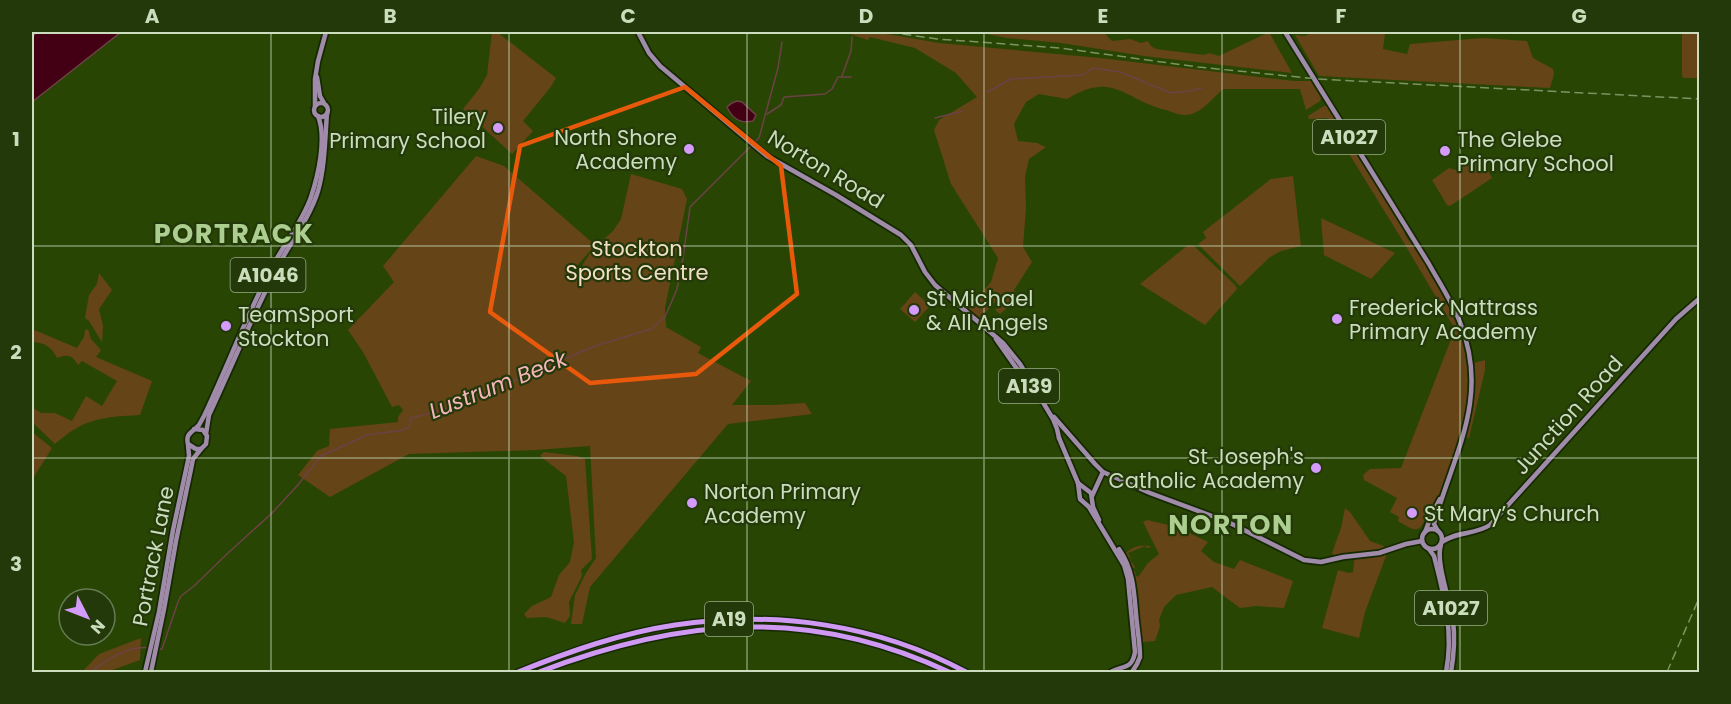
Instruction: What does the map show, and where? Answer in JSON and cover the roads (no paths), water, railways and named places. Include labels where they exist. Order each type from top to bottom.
[{"type":"highway","name":"A19","points":[[518,672],[593,645],[634,634],[674,625],[737,619],[796,621],[839,627],[896,642],[966,672]]},
{"type":"highway","name":"A19","points":[[539,672],[614,647],[661,635],[753,626],[800,629],[844,636],[888,648],[947,672]]},
{"type":"highway","points":[[941,660],[972,672]]},
{"type":"main road","name":"A1046","points":[[318,117],[313,110],[316,74],[326,32]]},
{"type":"main road","name":"Norton Road","points":[[638,32],[649,53],[660,66],[753,145],[782,166],[836,195],[901,235],[911,245],[931,280],[1003,343],[1047,409],[1058,429],[1059,438]]},
{"type":"main road","name":"A1027","points":[[1285,32],[1450,301],[1461,324],[1467,346],[1472,375],[1468,418],[1434,524],[1439,532],[1441,543],[1438,555],[1454,632],[1454,651],[1449,672]]},
{"type":"main road","name":"A1046","points":[[316,74],[320,96],[327,108],[327,113]]},
{"type":"main road","points":[[315,106],[320,103],[325,104]]},
{"type":"main road","points":[[318,117],[323,117],[327,113]]},
{"type":"main road","name":"Portrack Lane","points":[[154,646],[193,459],[206,444],[209,415],[263,295],[313,204],[323,166],[327,113]]},
{"type":"main road","name":"Portrack Lane","points":[[151,672],[173,530],[188,461],[188,435],[204,416],[270,270],[310,201],[321,143],[321,126],[318,117]]},
{"type":"main road","name":"Junction Road","points":[[1441,543],[1450,536],[1478,531],[1490,525],[1676,319],[1700,298]]},
{"type":"main road","name":"Norton Road","points":[[994,337],[1025,379],[1059,438],[1078,483],[1088,492],[1100,523],[1125,559],[1131,575],[1140,649],[1137,664],[1132,672]]},
{"type":"main road","points":[[1047,409],[1103,472],[1150,493],[1228,522],[1298,558],[1316,563],[1379,553],[1422,541]]},
{"type":"main road","points":[[194,429],[202,430],[206,434]]},
{"type":"main road","points":[[189,444],[196,449],[201,448]]},
{"type":"main road","points":[[1085,503],[1089,503],[1088,492],[1103,472]]},
{"type":"main road","name":"A139","points":[[1088,492],[1080,499],[1085,503],[1119,555],[1128,579],[1135,652],[1132,662],[1121,671],[1112,672]]},
{"type":"main road","name":"A1027","points":[[1443,494],[1432,513],[1422,541],[1435,561],[1449,624],[1449,672]]},
{"type":"main road","points":[[1425,532],[1431,530],[1450,536]]},
{"type":"main road","points":[[1429,549],[1435,549],[1441,543]]},
{"type":"main road","name":"Portrack Lane","points":[[145,672],[153,654]]},
{"type":"waterway","points":[[842,76],[851,51],[852,37]]},
{"type":"waterway","name":"Lustrum Beck","points":[[158,650],[162,649],[181,596],[272,513],[321,456],[367,435],[404,430],[409,427],[411,418],[446,409],[595,346],[651,329],[665,317],[677,289],[690,207],[759,138],[778,68],[782,42]]},
{"type":"waterway","points":[[987,92],[1011,79],[1083,75],[1093,68],[1120,72],[1171,93],[1202,88]]},
{"type":"waterway","points":[[767,114],[781,105],[784,97],[825,94],[832,89],[838,77],[851,77]]},
{"type":"waterway","points":[[935,118],[963,111]]},
{"type":"waterway","name":"Lustrum Beck","points":[[91,672],[126,651],[150,648]]},
{"type":"railway","points":[[889,32],[937,39],[1060,48],[1198,67],[1318,79],[1700,99]]},
{"type":"railway","points":[[1667,672],[1700,596]]},
{"type":"place","name":"Tilery Primary School","points":[[498,128]]},
{"type":"place","name":"North Shore Academy","points":[[689,149]]},
{"type":"place","name":"The Glebe Primary School","points":[[1445,151]]},
{"type":"place","name":"St Michael & All Angels","points":[[914,310]]},
{"type":"place","name":"Frederick Nattrass Primary Academy","points":[[1337,319]]},
{"type":"place","name":"TeamSport Stockton","points":[[226,326]]},
{"type":"place","name":"St Joseph's Catholic Academy","points":[[1316,468]]},
{"type":"place","name":"Norton Primary Academy","points":[[692,503]]},
{"type":"place","name":"St Mary’s Church","points":[[1412,513]]},
{"type":"district","name":"PORTRACK","points":[[234,233]]},
{"type":"district","name":"NORTON","points":[[1231,524]]},
{"type":"park label","name":"Stockton Sports Centre","points":[[637,260]]}]
